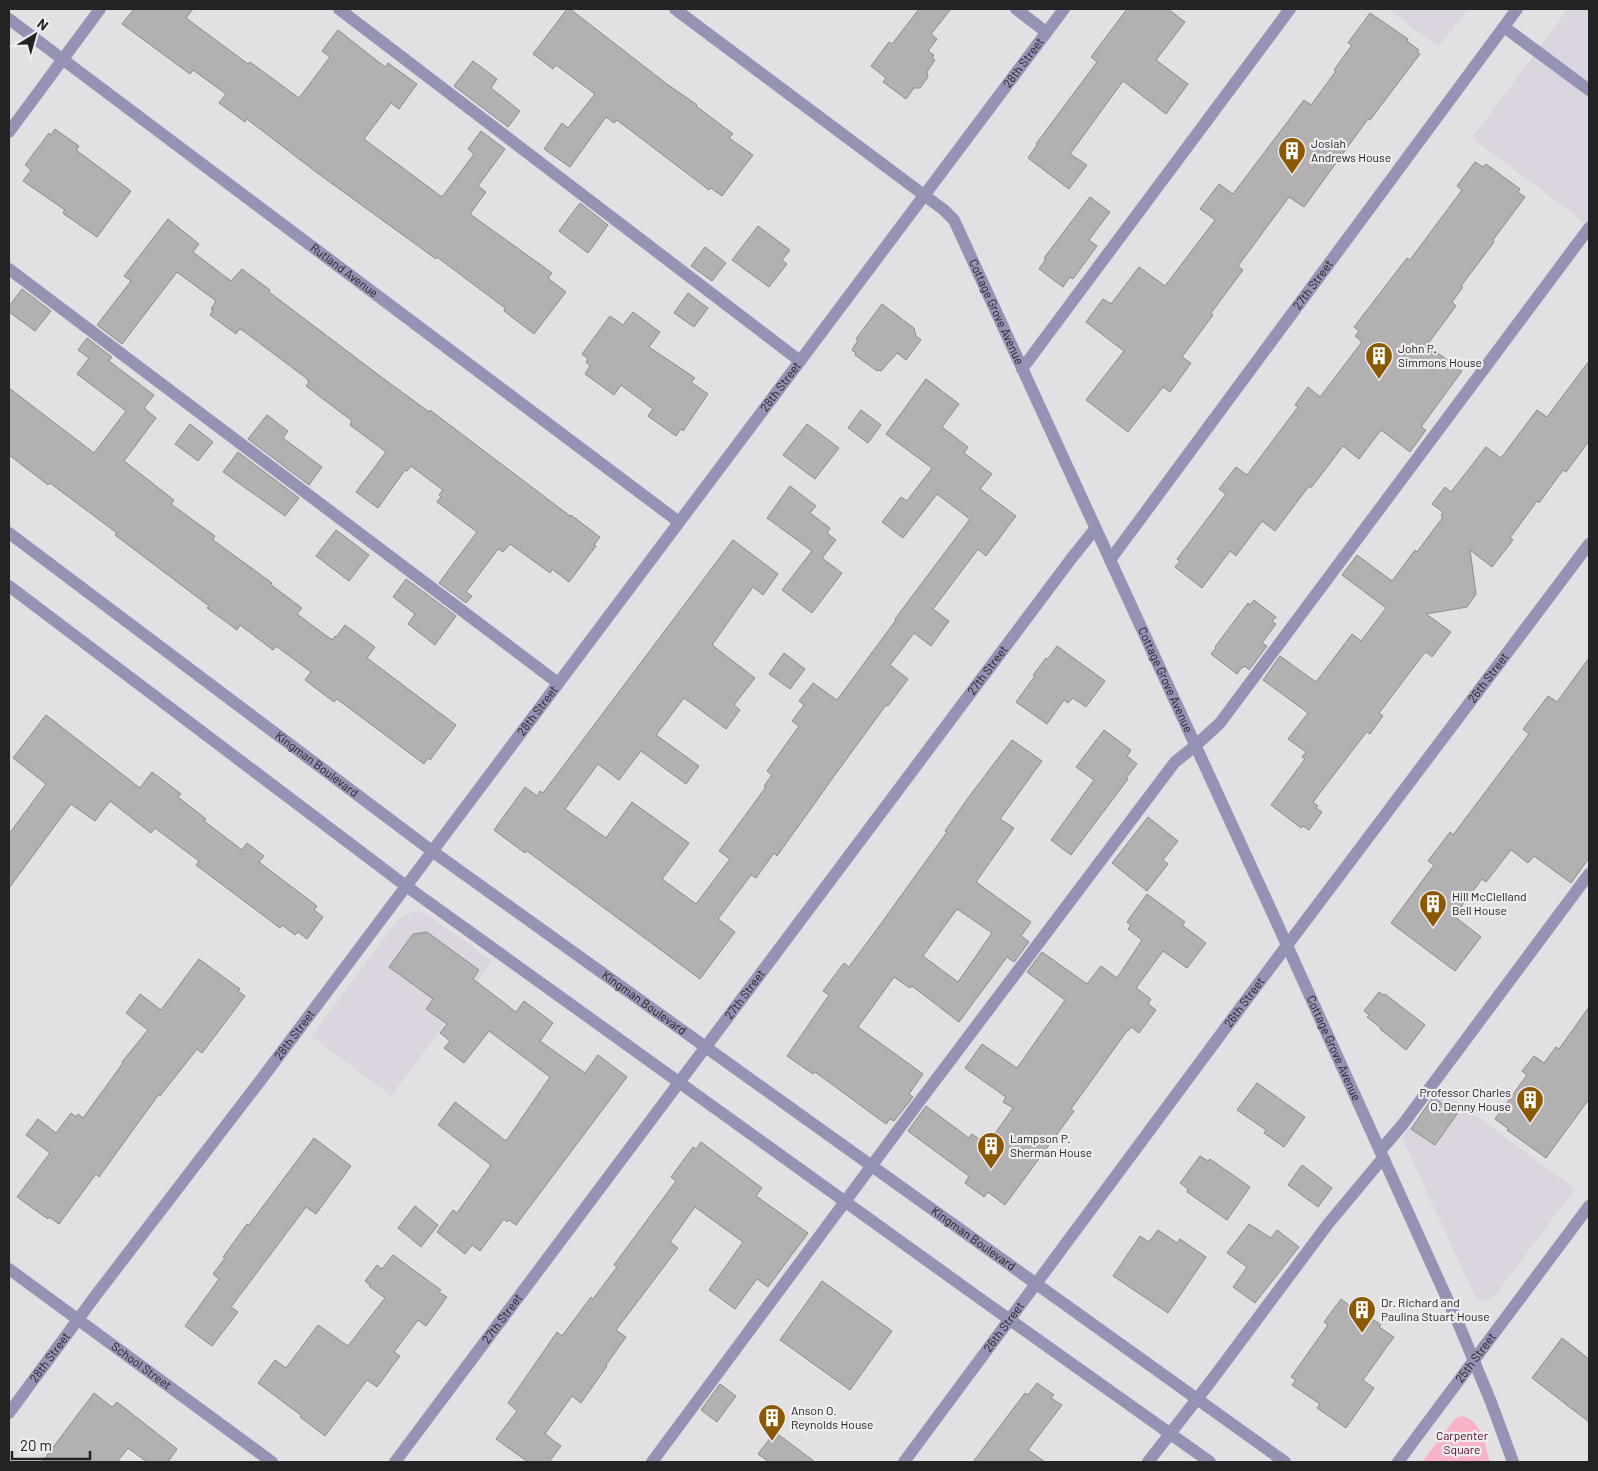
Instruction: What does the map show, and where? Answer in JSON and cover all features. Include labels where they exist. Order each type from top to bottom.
[{"type":"street","points":[[9,132],[100,9]]},
{"type":"street","points":[[340,9],[800,360]]},
{"type":"street","name":"Cottage Grove Avenue","points":[[675,9],[944,210],[954,220],[1287,946],[1474,1360],[1492,1402],[1513,1462]]},
{"type":"street","points":[[1016,9],[1046,32]]},
{"type":"street","name":"28th Street","points":[[9,1412],[214,1143],[1064,9]]},
{"type":"street","points":[[1022,369],[1290,9]]},
{"type":"street","name":"27th Street","points":[[1110,560],[1517,9]]},
{"type":"street","name":"Rutland Avenue","points":[[9,19],[679,522]]},
{"type":"street","points":[[1504,27],[1589,90]]},
{"type":"street","points":[[652,1462],[1174,762],[1220,723],[1589,228]]},
{"type":"street","points":[[9,269],[558,683]]},
{"type":"street","name":"27th Street","points":[[395,1462],[1095,529]]},
{"type":"street","name":"Kingman Boulevard","points":[[9,534],[432,851],[1285,1462]]},
{"type":"street","name":"26th Street","points":[[904,1462],[1287,946],[1589,544]]},
{"type":"street","points":[[9,586],[406,886],[1210,1462]]},
{"type":"street","points":[[1148,1462],[1381,1154],[1589,874]]},
{"type":"street","name":"25th Street","points":[[1398,1462],[1589,1206]]},
{"type":"street","name":"School Street","points":[[9,1269],[77,1321],[272,1462]]},
{"type":"shaded area","points":[[1388,9],[1468,9],[1438,47]]},
{"type":"shaded area","points":[[1568,9],[1589,9],[1589,226],[1472,138]]},
{"type":"shaded area","points":[[413,912],[425,913],[492,961],[391,1096],[311,1036],[397,921]]},
{"type":"shaded area","points":[[1439,1088],[1575,1189],[1494,1297],[1485,1301],[1476,1299],[1402,1138]]},
{"type":"green space","name":"Carpenter Square","points":[[1462,1416],[1469,1418],[1482,1434],[1490,1462],[1422,1462],[1456,1418]]},
{"type":"building","points":[[134,9],[193,9],[186,18],[248,64],[250,62],[299,98],[330,57],[322,51],[338,30],[385,67],[388,63],[417,84],[399,109],[391,103],[364,139],[442,197],[474,154],[468,149],[481,131],[505,149],[478,186],[486,192],[470,214],[552,273],[548,278],[566,292],[534,334],[504,311],[505,308],[437,257],[436,259],[316,172],[247,119],[245,122],[219,103],[226,94],[193,70],[190,74],[122,24]]},
{"type":"building","points":[[567,9],[570,9],[697,105],[733,134],[729,138],[753,155],[722,196],[711,188],[709,190],[617,120],[614,123],[606,117],[570,167],[544,149],[562,123],[568,128],[595,94],[556,65],[553,69],[533,54]]},
{"type":"building","points":[[919,9],[951,9],[931,34],[937,39],[928,51],[934,55],[932,58],[935,60],[927,72],[928,77],[920,88],[914,88],[906,99],[883,82],[886,78],[871,66],[889,42],[892,44]]},
{"type":"building","points":[[1127,9],[1168,9],[1185,22],[1156,60],[1188,84],[1166,114],[1123,81],[1070,154],[1087,165],[1069,189],[1028,158],[1036,144],[1097,62],[1091,57]]},
{"type":"building","points":[[1370,13],[1408,39],[1407,41],[1419,50],[1417,52],[1420,54],[1370,120],[1368,119],[1304,207],[1289,197],[1238,266],[1243,270],[1211,313],[1213,315],[1182,357],[1191,363],[1170,392],[1163,387],[1128,432],[1086,400],[1124,351],[1086,322],[1103,299],[1111,304],[1139,267],[1165,286],[1215,220],[1200,209],[1219,184],[1233,194],[1304,100],[1311,105],[1336,71],[1334,70],[1352,45],[1348,43]]},
{"type":"building","points":[[473,61],[497,79],[491,88],[520,111],[508,127],[454,86]]},
{"type":"building","points":[[55,129],[79,146],[76,150],[131,191],[97,237],[64,214],[65,210],[23,181],[31,170],[25,165],[49,133],[51,135]]},
{"type":"building","points":[[1475,162],[1483,167],[1486,164],[1520,189],[1518,192],[1525,197],[1461,286],[1463,287],[1452,302],[1456,306],[1427,345],[1462,371],[1421,427],[1426,430],[1410,452],[1381,430],[1359,459],[1343,446],[1311,488],[1309,486],[1275,531],[1262,521],[1236,556],[1230,551],[1202,588],[1175,567],[1180,561],[1177,559],[1226,494],[1219,489],[1236,467],[1247,475],[1298,407],[1295,405],[1308,387],[1320,397],[1362,342],[1355,336],[1359,331],[1354,327],[1407,258],[1410,260],[1462,190],[1457,186]]},
{"type":"building","points":[[1090,197],[1110,212],[1089,240],[1097,246],[1073,279],[1070,277],[1063,287],[1039,269],[1046,259],[1044,258]]},
{"type":"building","points":[[580,203],[608,225],[588,253],[559,231]]},
{"type":"building","points":[[168,219],[199,244],[193,252],[231,281],[242,269],[270,290],[269,292],[380,376],[429,412],[430,410],[600,537],[594,545],[596,546],[569,582],[552,569],[550,573],[510,544],[503,552],[498,549],[466,592],[472,596],[466,603],[439,583],[477,532],[437,502],[443,490],[411,466],[407,471],[405,470],[378,508],[356,492],[386,452],[350,425],[352,421],[306,386],[309,382],[306,378],[242,330],[239,329],[236,334],[210,315],[216,301],[177,272],[122,344],[97,325],[131,281],[124,276]]},
{"type":"building","points":[[758,226],[790,250],[782,260],[787,264],[769,287],[732,260]]},
{"type":"building","points":[[705,247],[726,263],[712,281],[691,266]]},
{"type":"building","points":[[22,289],[51,311],[35,331],[9,312],[9,306]]},
{"type":"building","points":[[688,293],[708,308],[694,327],[674,313]]},
{"type":"building","points":[[882,304],[915,329],[915,335],[921,340],[906,360],[897,353],[881,371],[877,371],[855,355],[856,353],[852,350],[858,340],[856,339]]},
{"type":"building","points":[[633,312],[660,332],[649,347],[695,378],[691,382],[708,394],[683,431],[681,429],[676,436],[648,416],[653,409],[621,385],[614,395],[585,374],[590,366],[586,362],[588,359],[582,354],[610,316],[623,325]]},
{"type":"building","points":[[87,338],[112,357],[109,361],[154,395],[144,408],[156,418],[124,461],[174,500],[171,504],[215,536],[213,540],[272,583],[270,584],[302,608],[297,614],[332,640],[345,625],[375,647],[367,658],[456,725],[430,760],[428,758],[424,764],[337,699],[334,702],[305,680],[311,672],[276,646],[273,650],[240,625],[237,630],[207,608],[209,606],[115,535],[117,533],[9,455],[9,388],[94,453],[126,411],[77,374],[89,358],[78,350]]},
{"type":"building","points":[[1589,361],[1589,441],[1566,472],[1563,470],[1539,503],[1537,501],[1510,538],[1513,540],[1492,567],[1470,550],[1476,594],[1467,607],[1426,614],[1451,632],[1432,657],[1426,652],[1423,655],[1379,713],[1383,716],[1370,734],[1367,732],[1365,734],[1313,802],[1318,806],[1316,808],[1322,812],[1309,830],[1303,826],[1301,828],[1271,805],[1305,759],[1302,757],[1306,752],[1288,739],[1308,713],[1263,680],[1280,656],[1316,682],[1352,634],[1361,641],[1386,608],[1342,575],[1357,555],[1392,581],[1443,517],[1441,516],[1443,512],[1432,504],[1445,487],[1451,492],[1486,447],[1501,458],[1537,410],[1547,417]]},
{"type":"building","points":[[926,379],[959,404],[942,427],[968,447],[964,453],[992,474],[980,489],[1016,516],[986,556],[978,549],[933,609],[949,621],[931,646],[914,633],[890,665],[908,679],[888,706],[886,705],[777,856],[774,853],[756,878],[751,875],[718,919],[735,932],[700,979],[527,851],[525,853],[494,830],[525,787],[537,796],[540,791],[543,793],[733,540],[778,574],[763,595],[753,587],[712,645],[755,678],[734,705],[740,710],[726,729],[684,698],[656,735],[699,766],[686,784],[641,751],[619,780],[598,764],[565,809],[606,838],[632,802],[689,843],[662,879],[696,904],[730,859],[719,851],[766,787],[764,786],[772,775],[767,771],[799,726],[792,721],[804,705],[799,701],[813,683],[837,700],[970,519],[937,494],[903,538],[882,522],[901,497],[907,501],[932,468],[886,434]]},
{"type":"building","points":[[861,410],[881,425],[868,443],[848,428]]},
{"type":"building","points":[[267,415],[288,431],[283,438],[322,467],[309,485],[248,439]]},
{"type":"building","points":[[190,424],[213,442],[198,461],[175,444]]},
{"type":"building","points":[[807,424],[839,448],[815,479],[783,455]]},
{"type":"building","points":[[238,452],[299,498],[285,516],[223,472]]},
{"type":"building","points":[[790,486],[816,506],[810,513],[830,528],[827,533],[836,540],[822,558],[842,573],[812,613],[782,590],[812,551],[767,518]]},
{"type":"building","points":[[336,530],[369,555],[349,581],[316,556]]},
{"type":"building","points":[[406,579],[456,616],[435,645],[408,624],[415,614],[393,597]]},
{"type":"building","points":[[1254,600],[1276,617],[1272,622],[1276,624],[1262,643],[1267,646],[1249,670],[1245,666],[1242,667],[1237,674],[1211,654],[1248,603],[1250,605]]},
{"type":"building","points":[[1057,646],[1105,681],[1086,707],[1073,698],[1068,703],[1064,700],[1047,724],[1016,702],[1035,676],[1033,675]]},
{"type":"building","points":[[784,653],[805,669],[790,689],[769,674]]},
{"type":"building","points":[[1589,658],[1589,858],[1571,883],[1534,856],[1528,863],[1511,850],[1486,882],[1482,879],[1454,916],[1481,937],[1455,971],[1391,923],[1434,865],[1428,861],[1450,832],[1453,835],[1529,734],[1523,729],[1548,696],[1557,702]]},
{"type":"building","points":[[46,715],[140,788],[152,772],[181,794],[178,797],[206,819],[204,821],[242,850],[247,843],[264,856],[259,862],[317,906],[314,910],[323,917],[307,939],[298,932],[295,935],[282,925],[280,928],[196,865],[199,861],[155,828],[151,833],[110,801],[95,821],[71,804],[9,888],[9,834],[46,784],[13,758]]},
{"type":"building","points":[[1104,730],[1131,750],[1127,756],[1137,764],[1126,778],[1128,779],[1071,855],[1051,840],[1094,780],[1076,767]]},
{"type":"building","points":[[1012,740],[1042,761],[1000,819],[1014,828],[976,882],[1031,922],[1021,936],[1029,942],[1014,962],[1007,957],[959,1022],[912,986],[910,988],[894,977],[858,1027],[923,1074],[909,1094],[913,1097],[894,1121],[890,1119],[886,1124],[815,1072],[813,1074],[787,1056],[829,995],[823,991],[844,963],[849,967],[947,832],[945,831]],"holes":[[[957,909],[992,933],[958,982],[923,956]]]},
{"type":"building","points":[[1148,817],[1178,841],[1163,860],[1168,864],[1147,891],[1112,863]]},
{"type":"building","points":[[1147,894],[1185,922],[1182,925],[1206,943],[1187,968],[1163,951],[1136,988],[1151,999],[1148,1004],[1156,1010],[1139,1033],[1131,1027],[1127,1031],[1071,1109],[1074,1111],[1005,1205],[988,1192],[984,1197],[965,1183],[969,1176],[908,1131],[926,1106],[969,1138],[972,1134],[987,1145],[1013,1108],[1003,1102],[1006,1097],[965,1068],[982,1044],[1017,1068],[1065,1000],[1027,972],[1042,952],[1087,984],[1101,966],[1117,978],[1142,940],[1128,929],[1131,925],[1127,922]]},
{"type":"building","points":[[427,932],[479,970],[473,979],[516,1012],[524,1001],[553,1023],[540,1041],[585,1073],[598,1055],[627,1077],[516,1225],[504,1219],[480,1251],[472,1245],[465,1254],[437,1232],[453,1210],[457,1213],[491,1165],[438,1125],[455,1102],[506,1141],[550,1077],[489,1031],[464,1063],[444,1048],[450,1041],[440,1033],[447,1024],[426,1009],[433,999],[389,967],[413,934]]},
{"type":"building","points":[[199,959],[240,989],[238,991],[245,996],[202,1053],[197,1049],[160,1096],[159,1094],[99,1177],[96,1174],[59,1224],[49,1217],[48,1219],[17,1197],[50,1153],[26,1135],[38,1119],[56,1133],[71,1113],[76,1117],[78,1114],[83,1118],[122,1062],[148,1030],[126,1013],[140,994],[161,1010]]},
{"type":"building","points":[[1379,992],[1385,994],[1425,1025],[1406,1050],[1367,1017],[1369,1015],[1364,1011]]},
{"type":"building","points":[[1589,1007],[1589,1099],[1546,1158],[1495,1119],[1527,1075],[1522,1071],[1534,1056],[1544,1063],[1556,1047],[1559,1049]]},
{"type":"building","points":[[1257,1083],[1305,1117],[1284,1147],[1264,1133],[1266,1130],[1237,1110]]},
{"type":"building","points":[[1433,1097],[1457,1114],[1435,1145],[1411,1129]]},
{"type":"building","points":[[314,1138],[351,1166],[316,1214],[306,1207],[231,1307],[238,1312],[212,1346],[185,1326],[219,1279],[213,1274],[225,1258],[223,1257]]},
{"type":"building","points":[[701,1142],[762,1188],[756,1196],[808,1233],[768,1287],[757,1279],[735,1309],[709,1290],[743,1242],[695,1207],[670,1242],[678,1248],[616,1330],[626,1337],[607,1366],[581,1403],[572,1396],[545,1434],[561,1446],[549,1462],[528,1462],[496,1439],[517,1411],[508,1403],[557,1332],[562,1336],[591,1297],[593,1299],[617,1267],[614,1265],[676,1181],[671,1177],[693,1147],[696,1149]]},
{"type":"building","points":[[1200,1156],[1208,1161],[1210,1159],[1250,1187],[1227,1220],[1187,1192],[1188,1189],[1180,1183]]},
{"type":"building","points":[[1302,1165],[1332,1188],[1318,1207],[1288,1185]]},
{"type":"building","points":[[415,1206],[438,1225],[421,1247],[398,1228]]},
{"type":"building","points":[[1249,1224],[1271,1238],[1277,1230],[1299,1247],[1255,1303],[1233,1287],[1247,1267],[1227,1253]]},
{"type":"building","points":[[1158,1230],[1177,1243],[1180,1239],[1206,1257],[1168,1313],[1113,1276],[1140,1236],[1149,1242]]},
{"type":"building","points":[[393,1255],[441,1290],[439,1292],[447,1297],[426,1326],[418,1320],[394,1352],[400,1356],[377,1387],[367,1380],[325,1436],[258,1383],[275,1360],[286,1368],[318,1325],[348,1346],[385,1298],[365,1281],[377,1265],[382,1269]]},
{"type":"building","points":[[822,1281],[892,1331],[850,1390],[780,1340]]},
{"type":"building","points":[[1341,1299],[1362,1315],[1364,1313],[1381,1325],[1379,1327],[1394,1337],[1363,1380],[1374,1388],[1346,1428],[1317,1408],[1320,1404],[1292,1385],[1296,1380],[1291,1377],[1328,1325],[1324,1322]]},
{"type":"building","points":[[1562,1338],[1589,1359],[1589,1422],[1532,1378]]},
{"type":"building","points":[[1037,1383],[1054,1395],[1051,1398],[1062,1405],[1028,1450],[1045,1462],[973,1462],[1025,1393],[1028,1395]]},
{"type":"building","points":[[720,1384],[736,1396],[717,1422],[701,1410]]},
{"type":"building","points":[[94,1393],[112,1407],[117,1402],[177,1449],[168,1462],[147,1462],[128,1448],[117,1462],[42,1462]]},
{"type":"building","name":"Anson O. Reynolds House","points":[[775,1432],[815,1462],[769,1462],[758,1454]]},
{"type":"place","name":"Josiah Andrews House","points":[[1292,175]]},
{"type":"place","name":"John P. Simmons House","points":[[1379,380]]},
{"type":"place","name":"Hill McClelland Bell House","points":[[1433,928]]},
{"type":"place","name":"Professor Charles O. Denny House","points":[[1530,1124]]},
{"type":"place","name":"Lampson P. Sherman House","points":[[991,1170]]},
{"type":"place","name":"Dr. Richard and Paulina Stuart House","points":[[1362,1334]]},
{"type":"place","name":"Anson O. Reynolds House","points":[[772,1442]]}]
